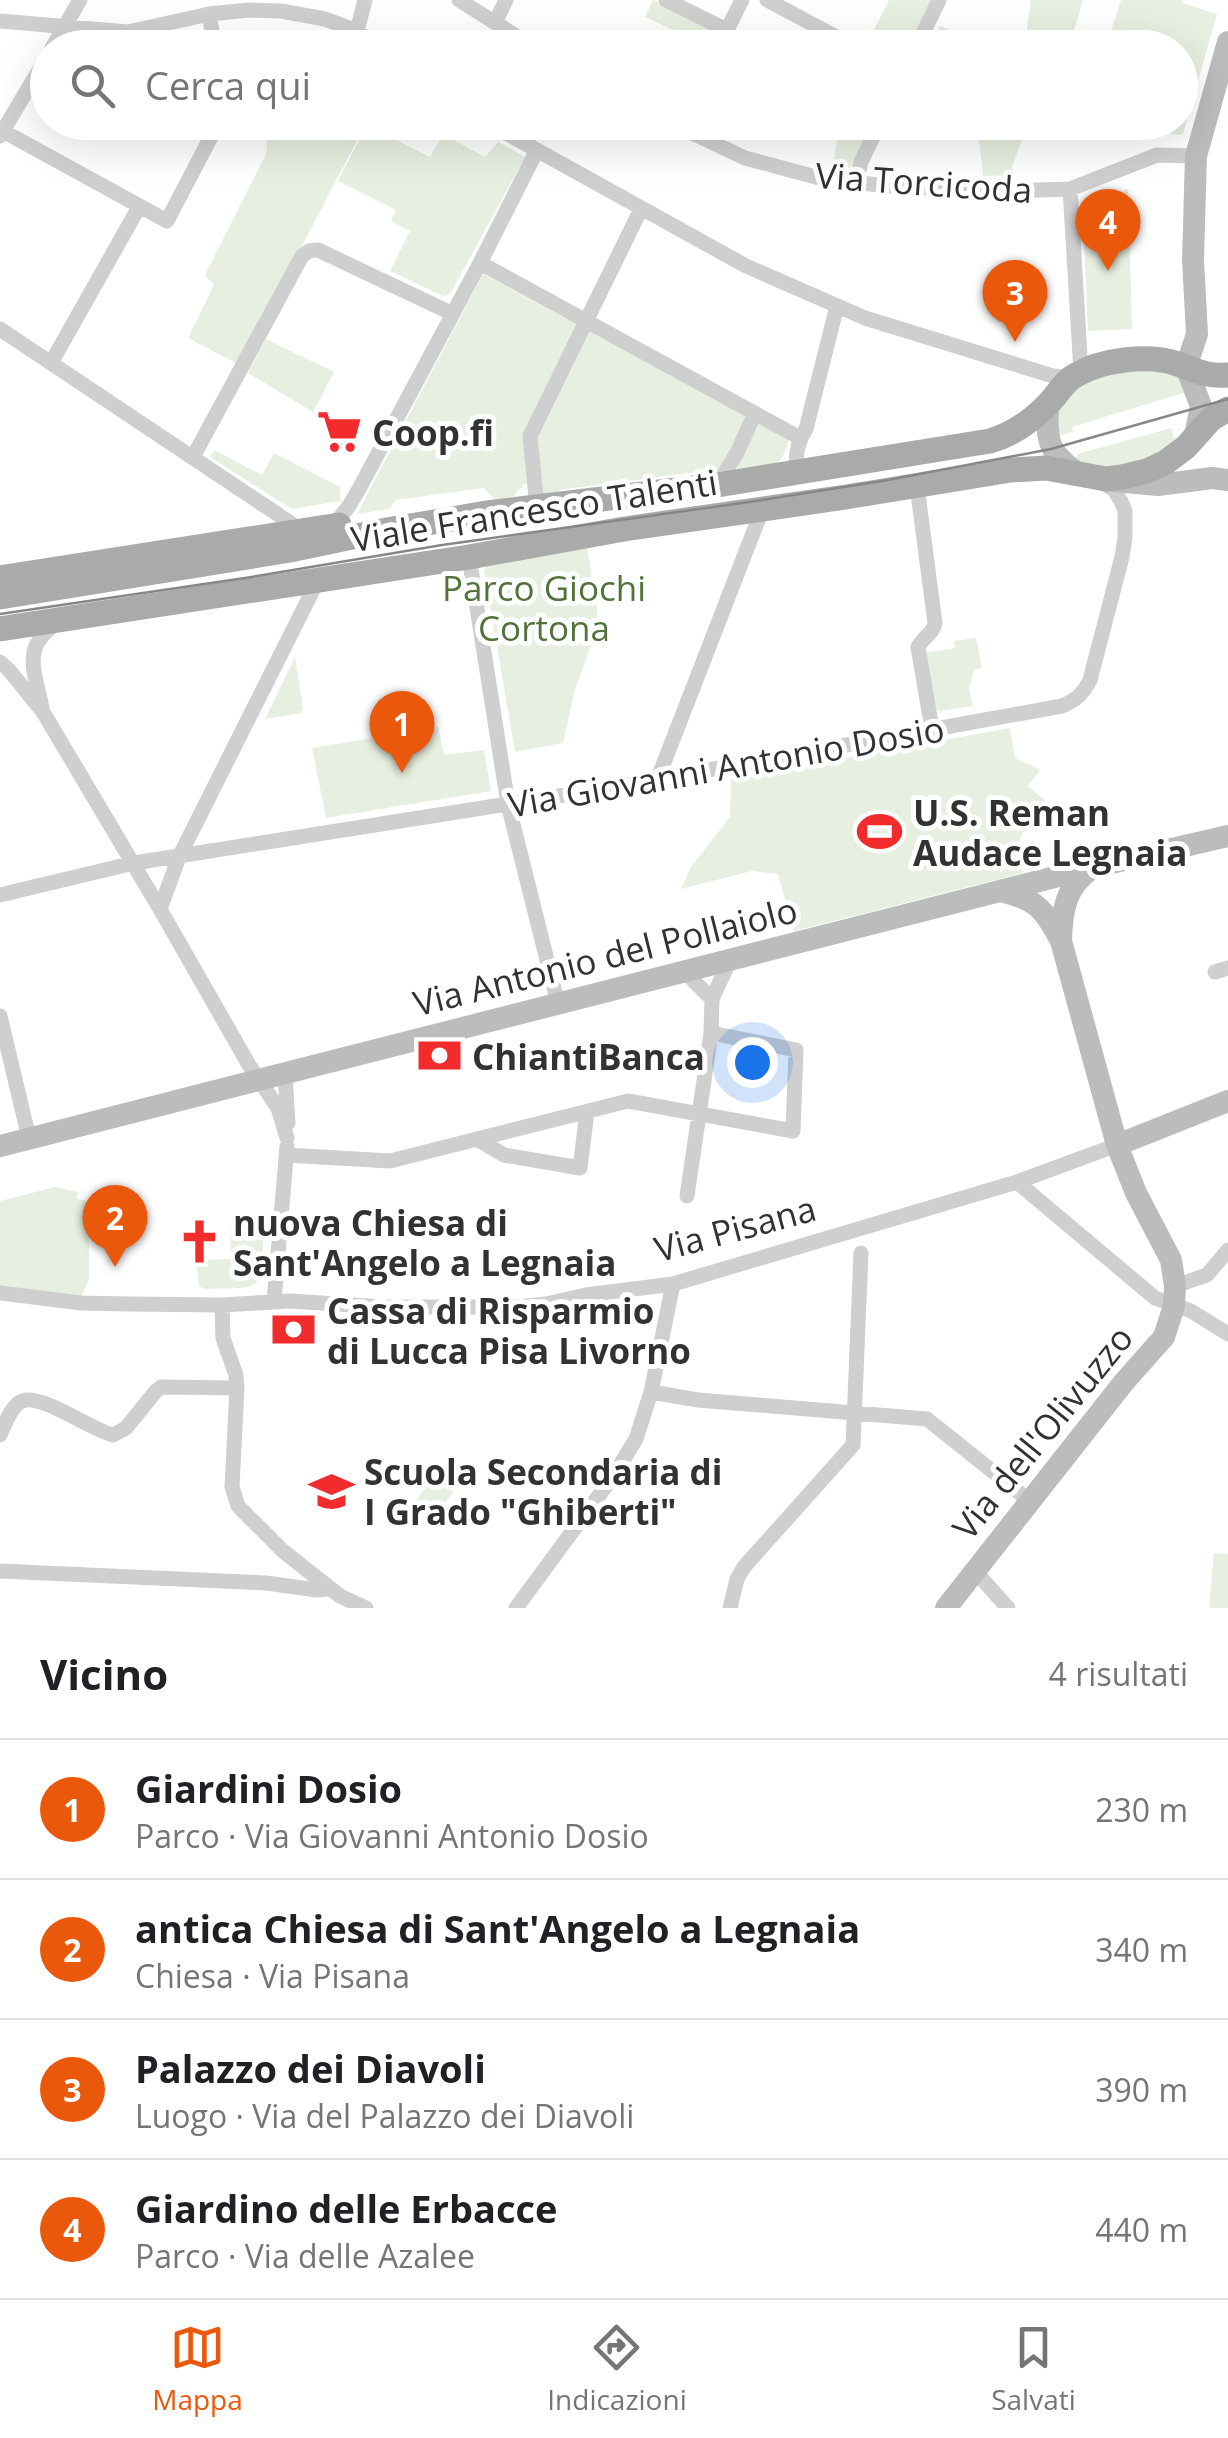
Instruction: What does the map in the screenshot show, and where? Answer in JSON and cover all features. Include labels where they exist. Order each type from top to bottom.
[{"type":"main road","points":[[1048,405],[1076,375],[1114,362],[1142,358],[1169,361],[1205,375],[1228,374]]},
{"type":"main road","name":"Viale Francesco Talenti","points":[[0,597],[290,550],[423,523],[717,485],[990,441],[1013,433],[1048,405]]},
{"type":"main road","points":[[1093,477],[1130,476],[1154,468],[1182,451],[1211,419],[1228,409]]},
{"type":"main road","name":"Viale Francesco Talenti","points":[[0,629],[1026,468],[1093,477]]},
{"type":"main road","name":"Viale Francesco Talenti","points":[[0,578],[301,530],[380,520],[423,523]]},
{"type":"street","points":[[64,28],[80,0]]},
{"type":"street","points":[[358,30],[365,0]]},
{"type":"street","points":[[459,0],[506,30]]},
{"type":"street","points":[[495,23],[506,0]]},
{"type":"street","points":[[666,0],[727,30],[742,0]]},
{"type":"street","points":[[925,30],[939,0]]},
{"type":"street","points":[[775,2],[825,30]]},
{"type":"street","points":[[137,30],[227,6],[300,13],[355,30]]},
{"type":"street","points":[[208,14],[211,30]]},
{"type":"street","points":[[0,20],[96,30]]},
{"type":"street","points":[[1195,436],[1201,406],[1186,367],[1197,328],[1196,156],[1222,88],[1228,42]]},
{"type":"street","points":[[30,85],[1,134],[167,221],[209,140]]},
{"type":"street","points":[[516,140],[746,266],[865,318],[1053,376],[1076,375],[1070,189]]},
{"type":"street","name":"Via Torcicoda","points":[[708,140],[745,158],[823,179],[986,191],[1070,189],[1157,155],[1196,156]]},
{"type":"street","points":[[856,183],[871,140]]},
{"type":"street","points":[[333,526],[350,506],[536,152]]},
{"type":"street","points":[[51,363],[140,207]]},
{"type":"street","points":[[537,507],[530,436],[641,209]]},
{"type":"street","points":[[193,458],[302,256],[309,251],[318,250],[452,312]]},
{"type":"street","points":[[480,264],[800,438]]},
{"type":"street","points":[[798,472],[800,438],[838,306]]},
{"type":"street","points":[[0,329],[301,530]]},
{"type":"street","points":[[1048,405],[1047,431],[1056,456],[1093,477],[1150,485],[1212,478],[1228,480]]},
{"type":"street","points":[[717,485],[756,413]]},
{"type":"street","name":"Via Giovanni Antonio Dosio","points":[[0,895],[134,864],[508,804],[1062,706],[1083,694],[1090,680],[1122,557],[1121,502],[1114,490],[1093,477]]},
{"type":"street","points":[[918,486],[936,623],[918,647],[932,729]]},
{"type":"street","points":[[264,505],[269,520],[264,536]]},
{"type":"street","points":[[658,778],[762,510]]},
{"type":"street","points":[[469,557],[508,804],[558,1004]]},
{"type":"street","points":[[160,909],[179,857],[318,580]]},
{"type":"street","points":[[0,662],[17,660],[28,653],[48,629],[63,619]]},
{"type":"street","points":[[34,646],[43,712]]},
{"type":"street","points":[[0,662],[43,712],[280,1112],[287,1138]]},
{"type":"street","name":"Via Antonio del Pollaiolo","points":[[0,1146],[1228,836]]},
{"type":"street","points":[[1061,941],[1068,893],[1094,867]]},
{"type":"street","points":[[1001,891],[1037,905],[1061,941],[1117,1145],[1136,1193],[1171,1260],[1174,1296],[1228,1334]]},
{"type":"street","points":[[687,1196],[711,1034],[712,999],[730,960]]},
{"type":"street","points":[[685,972],[712,999]]},
{"type":"street","points":[[0,1016],[29,1138]]},
{"type":"street","points":[[286,1155],[380,1162],[628,1101],[793,1131],[796,1050],[711,1034]]},
{"type":"street","points":[[274,1302],[287,1138],[286,1074]]},
{"type":"street","name":"Via Pisana","points":[[0,1293],[81,1302],[274,1302],[383,1308],[546,1304],[673,1284],[860,1230],[1016,1182],[1228,1101]]},
{"type":"street","points":[[477,1139],[504,1155],[580,1168],[588,1112]]},
{"type":"street","points":[[1016,1182],[1154,1298],[1174,1296],[1207,1276],[1228,1250]]},
{"type":"street","points":[[730,1608],[744,1567],[852,1448],[861,1253]]},
{"type":"street","points":[[516,1608],[624,1460],[641,1426],[652,1392],[673,1284]]},
{"type":"street","name":"Via dell'Olivuzzo","points":[[946,1608],[1164,1337],[1174,1296]]},
{"type":"street","points":[[222,1304],[223,1338],[238,1388],[232,1487],[235,1500],[283,1552],[330,1588],[366,1608]]},
{"type":"street","points":[[0,1434],[13,1408],[27,1399],[42,1402],[113,1435],[126,1428],[161,1387],[238,1388]]},
{"type":"street","points":[[652,1392],[698,1400],[927,1419],[1031,1502]]},
{"type":"street","points":[[272,1580],[288,1566],[283,1552]]},
{"type":"street","points":[[0,1571],[272,1580],[317,1590],[330,1588]]},
{"type":"street","name":"Via dell'Olivuzzo","points":[[975,1571],[1008,1608]]},
{"type":"street","points":[[272,1580],[310,1573]]},
{"type":"green space","points":[[653,0],[717,30],[673,30],[645,17]]},
{"type":"green space","points":[[889,0],[933,0],[918,30],[874,30]]},
{"type":"green space","points":[[1083,0],[1074,30],[1027,30],[1031,1]]},
{"type":"green space","points":[[1121,0],[1182,0],[1217,14],[1198,81],[1198,30],[1111,30]]},
{"type":"green space","points":[[267,140],[357,140],[240,365],[188,338],[214,285],[205,275],[266,154]]},
{"type":"green space","points":[[359,140],[397,140],[430,157],[440,140],[454,140],[485,157],[498,142],[525,157],[450,294],[443,296],[390,271],[410,231],[391,221],[396,210],[338,181]]},
{"type":"green space","points":[[837,140],[864,140],[849,170],[832,169]]},
{"type":"green space","points":[[979,140],[1022,140],[1013,175],[983,176]]},
{"type":"green space","points":[[1128,189],[1132,329],[1088,331],[1083,214],[1085,208]]},
{"type":"green space","points":[[483,274],[789,439],[782,458],[765,468],[737,469],[740,460],[698,477],[696,472],[559,490],[559,495],[543,497],[541,483],[524,484],[514,496],[496,500],[483,488],[396,500],[389,509],[357,514]]},
{"type":"green space","points":[[266,339],[334,372],[313,412],[248,373]]},
{"type":"green space","points":[[1121,370],[1173,372],[1193,390],[1072,427],[1073,432],[1050,438],[1054,415],[1080,385]]},
{"type":"green space","points":[[1171,428],[1175,442],[1146,461],[1103,468],[1075,462],[1078,454]]},
{"type":"green space","points":[[214,450],[262,475],[274,453],[340,487],[340,501],[292,509],[210,457]]},
{"type":"green space","name":"Parco Giochi Cortona","points":[[587,547],[597,629],[575,689],[563,743],[515,752],[484,571],[487,566]]},
{"type":"green space","points":[[976,638],[982,668],[974,670],[969,689],[973,706],[935,709],[923,653],[955,648],[954,641]]},
{"type":"green space","points":[[295,657],[301,713],[265,719]]},
{"type":"green space","points":[[438,727],[444,755],[484,750],[491,791],[326,818],[312,748]]},
{"type":"green space","points":[[1010,728],[1015,758],[1040,770],[1028,786],[1050,805],[1044,806],[1048,826],[1023,832],[1016,849],[1023,873],[794,931],[778,874],[752,871],[681,889],[691,867],[730,817],[731,779]]},
{"type":"green space","points":[[55,1187],[78,1192],[77,1199],[89,1201],[89,1279],[81,1297],[0,1287],[0,1201]]},
{"type":"green space","points":[[257,1225],[264,1233],[261,1268],[255,1284],[238,1288],[199,1286],[200,1260],[231,1259],[230,1226]]},
{"type":"green space","points":[[433,1478],[453,1492],[428,1526],[408,1511]]},
{"type":"green space","points":[[1214,1553],[1228,1554],[1228,1608],[1209,1608]]},
{"type":"tram line","points":[[0,614],[888,480],[1051,449],[1228,399]]},
{"type":"place","name":"Giardino delle Erbacce","points":[[1108,271]]},
{"type":"place","name":"Palazzo dei Diavoli","points":[[1015,342]]},
{"type":"place","name":"Coop.fi","points":[[339,432]]},
{"type":"place","name":"Giardini Dosio","points":[[402,773]]},
{"type":"place","name":"U.S. Reman Audace Legnaia","points":[[880,832]]},
{"type":"place","name":"ChiantiBanca","points":[[439,1056]]},
{"type":"place","name":"nuova Chiesa di Sant'Angelo a Legnaia","points":[[200,1242]]},
{"type":"place","name":"antica Chiesa di Sant'Angelo a Legnaia","points":[[115,1267]]},
{"type":"place","name":"Cassa di Risparmio di Lucca Pisa Livorno","points":[[294,1330]]},
{"type":"place","name":"Scuola Secondaria di I Grado \"Ghiberti\"","points":[[331,1491]]}]
